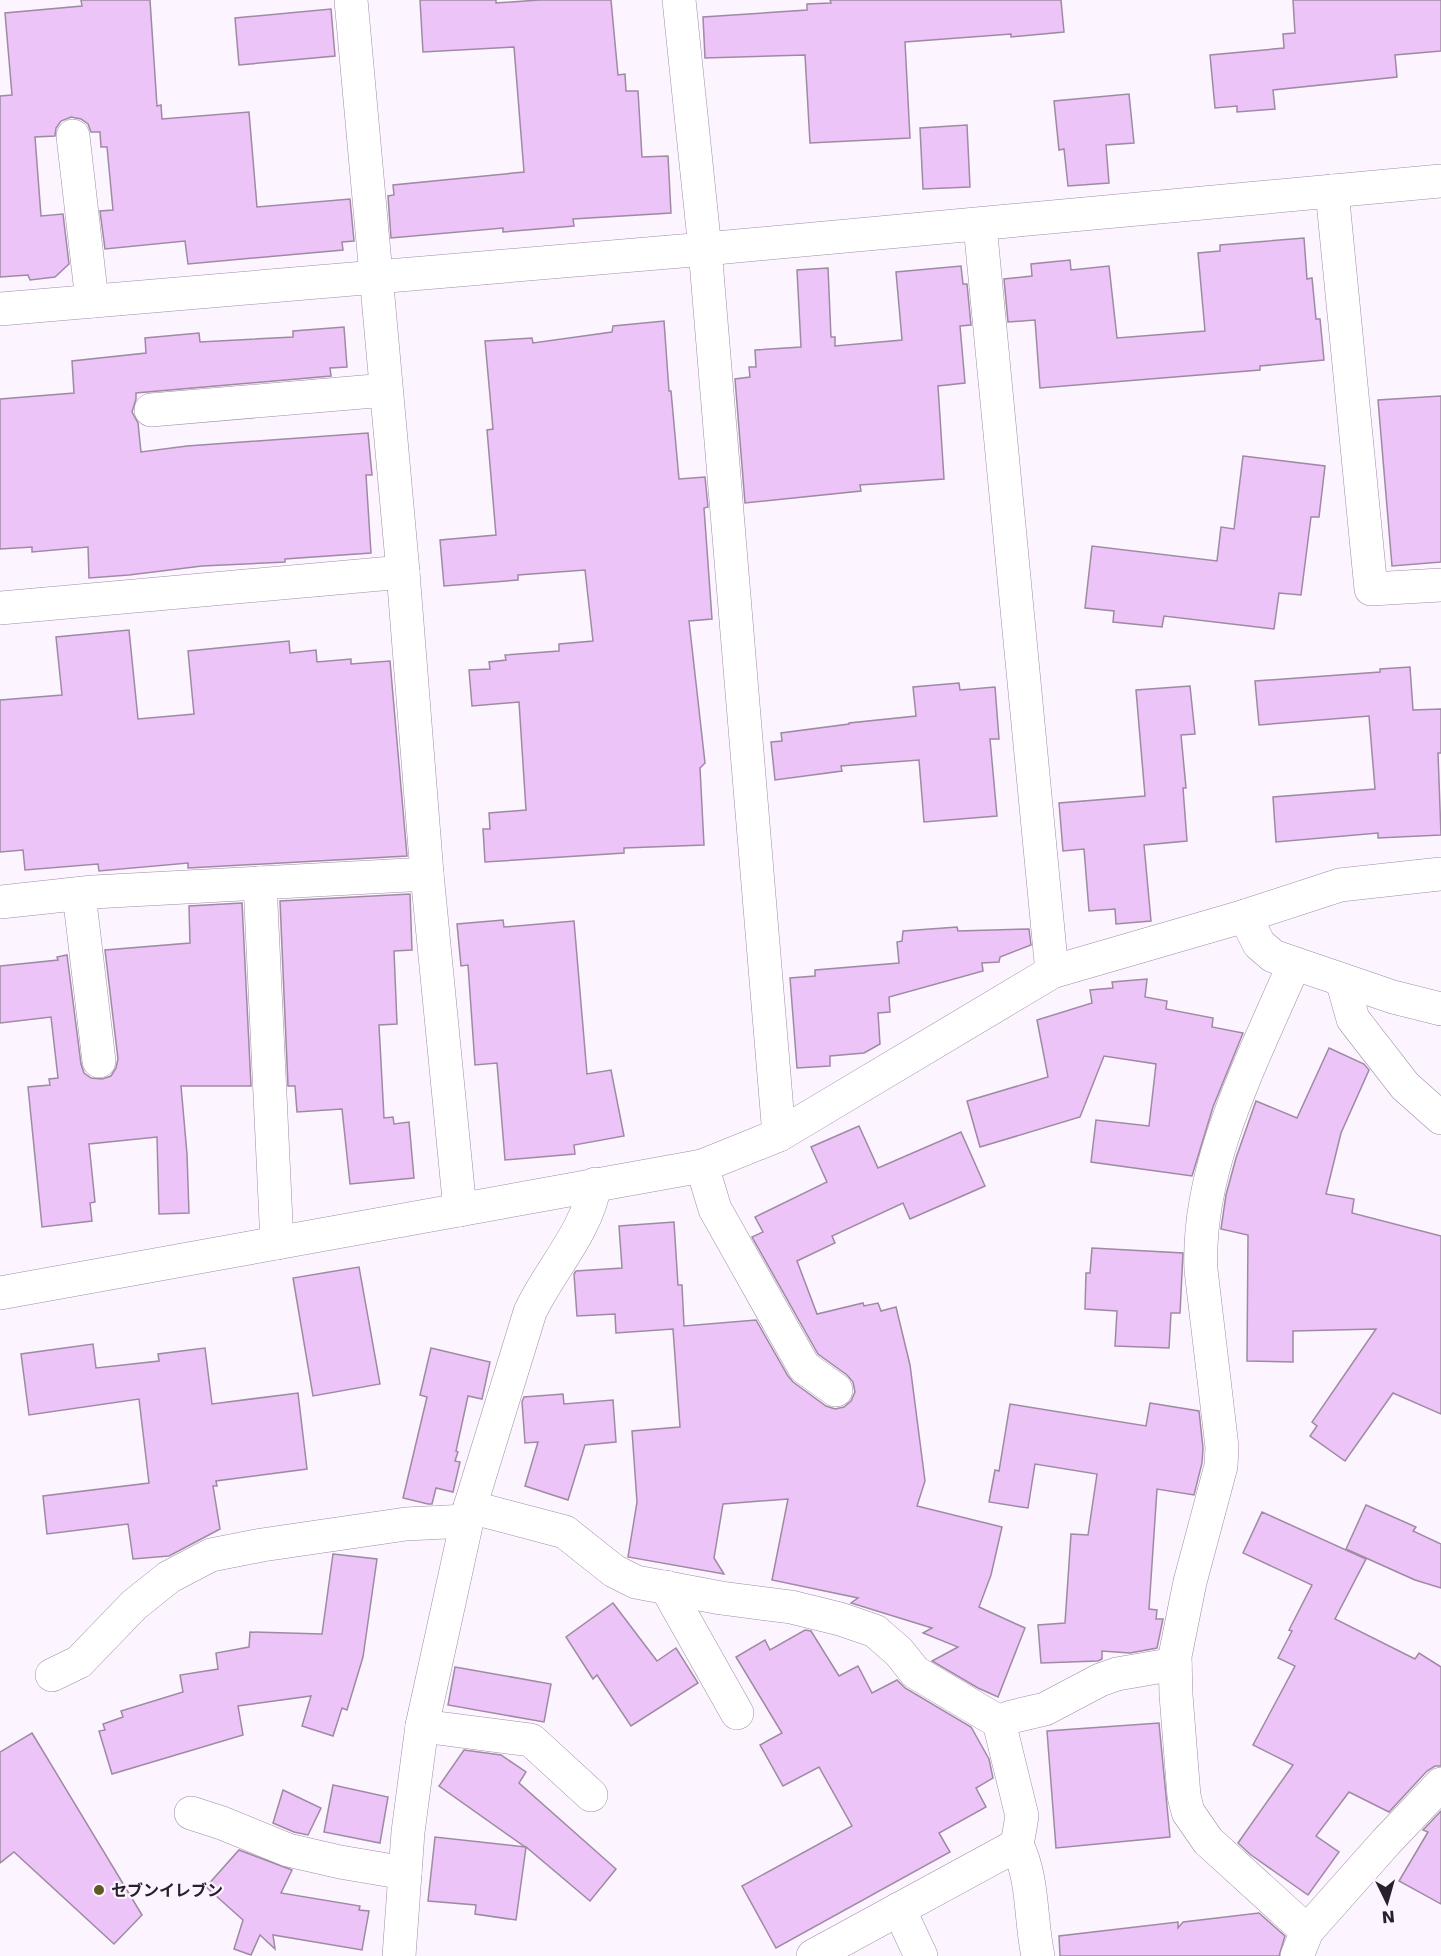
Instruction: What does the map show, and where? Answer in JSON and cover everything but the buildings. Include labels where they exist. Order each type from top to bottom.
[{"type":"street","points":[[351,0],[403,572],[427,874],[459,1210]]},
{"type":"street","points":[[679,0],[705,249],[779,1135]]},
{"type":"street","points":[[73,136],[92,301]]},
{"type":"street","points":[[0,309],[980,225],[1441,181]]},
{"type":"street","points":[[1332,191],[1371,589],[1441,585]]},
{"type":"street","points":[[980,225],[1052,972]]},
{"type":"street","points":[[151,410],[386,390]]},
{"type":"street","points":[[0,608],[403,572]]},
{"type":"street","points":[[0,902],[79,894],[427,874]]},
{"type":"street","points":[[0,1293],[702,1166],[779,1135],[1052,972],[1245,916],[1340,885],[1441,874]]},
{"type":"street","points":[[260,883],[277,1243]]},
{"type":"street","points":[[79,894],[99,1061]]},
{"type":"street","points":[[1245,916],[1259,944],[1273,956],[1393,997],[1441,1009]]},
{"type":"street","points":[[1294,964],[1235,1102],[1206,1198],[1200,1244],[1201,1270],[1221,1436],[1221,1466],[1190,1582],[1175,1656],[1184,1796],[1188,1812],[1208,1841],[1302,1944],[1386,1842],[1441,1784]]},
{"type":"street","points":[[1342,980],[1353,1019],[1405,1086],[1441,1118]]},
{"type":"street","points":[[702,1166],[715,1209],[804,1367],[836,1390]]},
{"type":"street","points":[[399,1956],[408,1832],[422,1726],[469,1514],[530,1312],[540,1291],[583,1221],[592,1202],[595,1184]]},
{"type":"street","points":[[52,1675],[79,1662],[134,1605],[169,1576],[211,1555],[262,1545],[469,1514],[565,1532],[614,1571],[636,1582],[721,1598],[791,1607],[840,1619],[875,1631],[899,1652],[915,1672],[999,1722],[1022,1816],[1017,1845],[1029,1881],[1038,1956]]},
{"type":"street","points":[[666,1587],[737,1713]]},
{"type":"street","points":[[999,1722],[1045,1709],[1100,1680],[1118,1674],[1175,1664]]},
{"type":"street","points":[[422,1726],[531,1740],[591,1795]]},
{"type":"street","points":[[191,1813],[288,1850],[405,1873]]},
{"type":"street","points":[[813,1956],[1017,1845]]},
{"type":"street","points":[[899,1909],[921,1956]]},
{"type":"place","name":"セブンイレブン","points":[[99,1890]]}]
